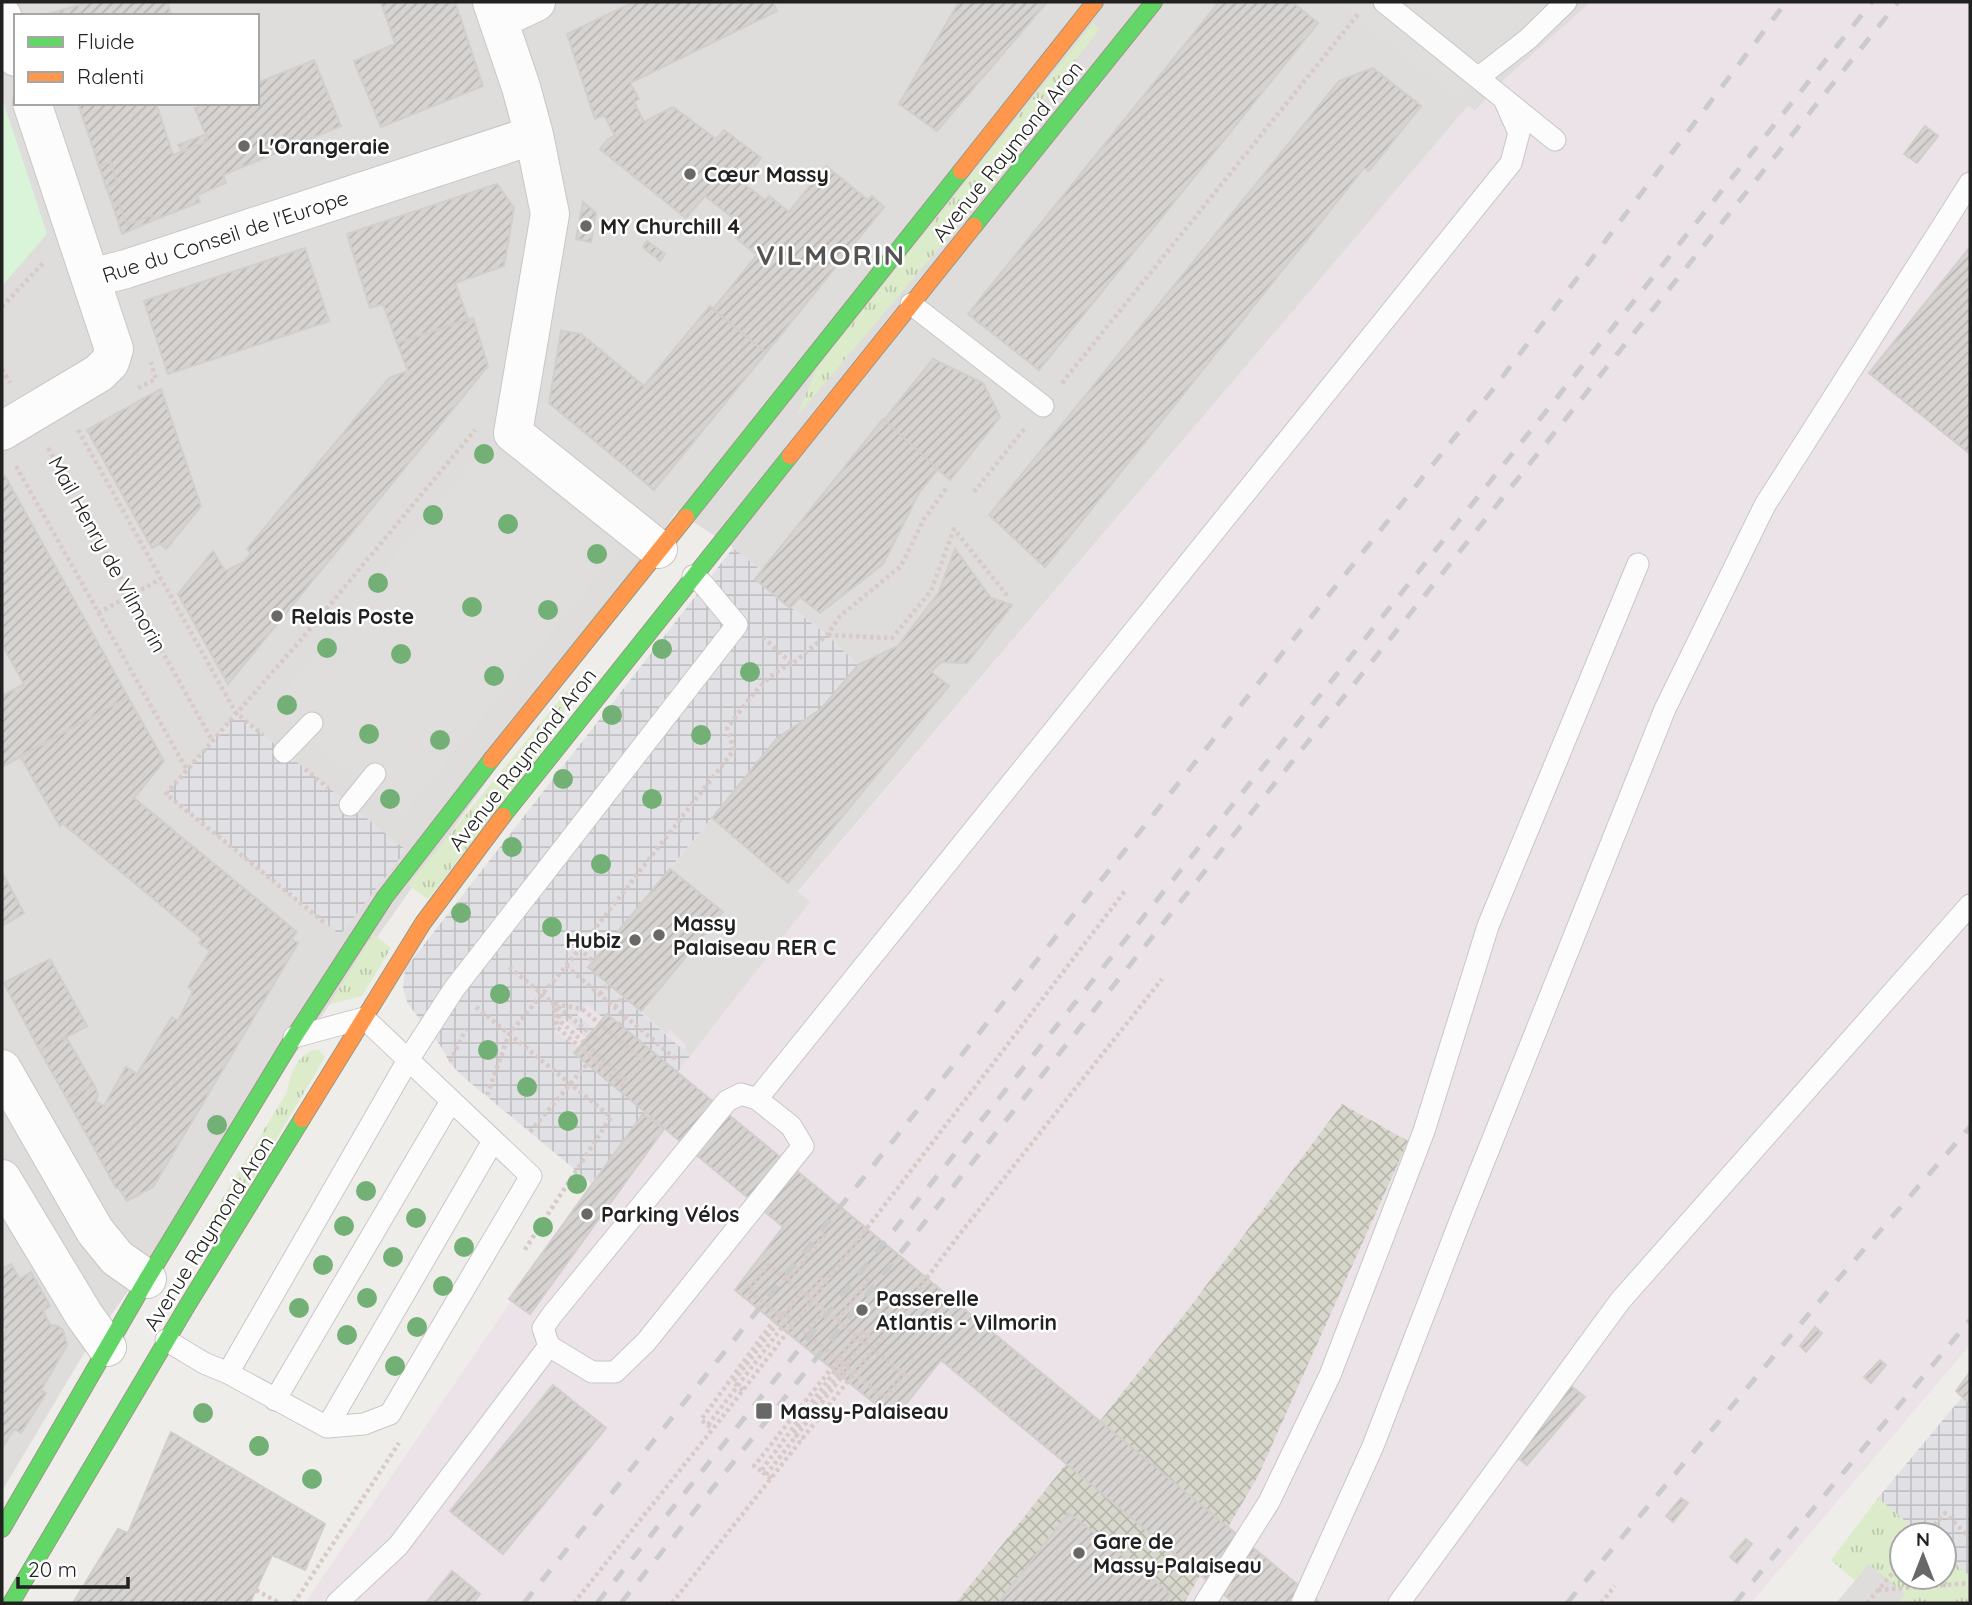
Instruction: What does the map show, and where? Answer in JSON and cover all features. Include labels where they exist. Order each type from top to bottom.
[{"type":"street","points":[[536,2],[495,11],[521,87],[550,214],[513,433],[678,564]]},
{"type":"street","name":"Avenue Raymond Aron","points":[[2,1530],[127,1359],[166,1340],[167,1292],[364,1018],[423,923],[566,737],[678,564],[1095,2]]},
{"type":"street","name":"Avenue Raymond Aron","points":[[10,1603],[127,1359],[167,1292],[294,1037],[385,897],[537,700],[678,564],[911,304],[1146,4]]},
{"type":"street","points":[[2,16],[14,51]]},
{"type":"street","name":"Rue du Conseil de l'Europe","points":[[33,105],[92,278],[534,135]]},
{"type":"street","points":[[14,435],[67,409],[110,362],[114,349],[92,278]]},
{"type":"street","points":[[649,588],[664,568],[678,564]]},
{"type":"street","points":[[566,737],[587,684]]},
{"type":"street","points":[[2,1069],[95,1231],[117,1258],[167,1292]]},
{"type":"street","points":[[2,1179],[84,1315],[127,1359]]},
{"type":"lane","points":[[1384,2],[1555,140]]},
{"type":"lane","points":[[1479,77],[1528,39],[1566,2]]},
{"type":"lane","points":[[758,1099],[1511,163],[1519,133],[1504,99]]},
{"type":"lane","points":[[1302,1603],[1373,1446],[1665,709],[1765,505],[1970,183]]},
{"type":"lane","points":[[911,304],[1043,406]]},
{"type":"lane","points":[[228,1373],[408,1060],[454,989],[737,625],[704,584],[678,564]]},
{"type":"lane","points":[[1205,1603],[1269,1502],[1330,1375],[1423,1131],[1489,926],[1637,564]]},
{"type":"lane","points":[[284,752],[312,723]]},
{"type":"lane","points":[[350,805],[374,774]]},
{"type":"lane","points":[[1399,1603],[1425,1572],[1620,1301],[1970,905]]},
{"type":"lane","points":[[166,1340],[204,1363],[228,1373],[327,1427],[364,1423],[390,1414],[531,1176],[364,1018],[294,1037]]},
{"type":"lane","points":[[741,1094],[758,1099],[791,1126],[803,1146],[646,1342],[615,1372],[592,1372],[549,1346],[544,1328],[552,1315],[727,1101],[741,1094]]},
{"type":"lane","points":[[275,1400],[451,1101]]},
{"type":"lane","points":[[327,1427],[493,1140]]},
{"type":"lane","points":[[337,1603],[398,1546],[549,1346]]},
{"type":"path","points":[[974,492],[1360,12]]},
{"type":"path","points":[[2,307],[75,230]]},
{"type":"path","name":"Mail Henry de Vilmorin","points":[[2,369],[14,435],[98,613],[187,770]]},
{"type":"path","points":[[329,926],[166,794],[299,642],[472,433],[519,393]]},
{"type":"path","name":"Mail Henry de Vilmorin","points":[[67,409],[236,713]]},
{"type":"path","name":"Mail Henry de Vilmorin","points":[[14,435],[131,597],[212,740]]},
{"type":"path","points":[[487,1096],[509,1034],[566,966],[734,750],[727,728],[758,689],[781,668],[792,664],[827,635],[840,616],[901,566],[924,519],[948,486]]},
{"type":"path","points":[[827,635],[892,638],[931,590],[954,529],[1009,598]]},
{"type":"path","points":[[98,613],[161,579]]},
{"type":"path","points":[[917,608],[924,613]]},
{"type":"path","points":[[762,636],[792,664]]},
{"type":"path","points":[[236,713],[252,726]]},
{"type":"path","points":[[574,1603],[713,1429],[1125,891]]},
{"type":"path","points":[[485,948],[594,1037]]},
{"type":"path","points":[[579,948],[593,961]]},
{"type":"path","points":[[566,966],[678,1061]]},
{"type":"path","points":[[673,1603],[1162,979]]},
{"type":"path","points":[[600,994],[608,984]]},
{"type":"path","points":[[454,989],[611,1117],[577,1171]]},
{"type":"path","points":[[615,1007],[624,997]]},
{"type":"path","points":[[553,1003],[561,1022],[627,1081]]},
{"type":"path","points":[[553,1003],[582,1009],[644,1061]]},
{"type":"path","points":[[553,1003],[557,1027],[623,1086]]},
{"type":"path","points":[[450,1063],[477,1008]]},
{"type":"path","points":[[620,1024],[625,1017]]},
{"type":"path","points":[[530,1132],[587,1064]]},
{"type":"path","points":[[788,1281],[825,1234]]},
{"type":"path","points":[[743,1390],[733,1382],[782,1317],[748,1290],[768,1265],[904,1374],[884,1398],[805,1333],[824,1310]]},
{"type":"path","points":[[837,1320],[872,1275]]},
{"type":"path","points":[[784,1315],[822,1277]]},
{"type":"path","points":[[816,1284],[813,1290],[817,1293]]},
{"type":"path","points":[[708,1425],[789,1318],[780,1312],[773,1320],[701,1420],[713,1429]]},
{"type":"path","points":[[793,1433],[878,1324]]},
{"type":"path","points":[[771,1479],[754,1466],[861,1331],[867,1337],[845,1365]]},
{"type":"path","points":[[871,1331],[867,1339],[875,1347]]},
{"type":"path","points":[[843,1360],[845,1365],[850,1366],[763,1473],[767,1462],[843,1360]]},
{"type":"path","points":[[785,1427],[802,1440]]},
{"type":"path","points":[[1938,1521],[1945,1513],[1953,1521]]},
{"type":"path","points":[[1867,1603],[1888,1577]]},
{"type":"path","points":[[1878,1590],[1970,1583]]},
{"type":"path","points":[[1601,1603],[1615,1586]]},
{"type":"path","points":[[256,1590],[279,1603]]},
{"type":"shaded area","points":[[2,2],[1591,2],[1506,78],[1475,111],[1468,106],[795,895],[706,817],[858,665],[827,635],[755,579],[762,571],[677,511],[83,1355],[2,1491]]},
{"type":"shaded area","points":[[1337,2],[1504,2],[1523,17],[1458,99]]},
{"type":"shaded area","points":[[1591,2],[1970,2],[1970,1345],[1751,1603],[305,1603],[633,1122],[522,1028],[706,817],[796,895],[1468,106],[1475,111],[1506,78]]},
{"type":"shaded area","points":[[487,443],[620,549],[402,816],[270,709]]},
{"type":"shaded area","points":[[733,548],[762,571],[755,580],[827,635],[858,665],[821,709],[777,739],[588,967],[690,1056],[591,1183],[450,1063],[440,1045],[408,1004],[403,988],[405,969]],"holes":[[[587,1004],[611,1025],[586,1053],[554,1031],[564,1019],[587,1038],[595,1029],[577,1015]]]},
{"type":"shaded area","points":[[236,713],[406,850],[340,935],[166,794]]},
{"type":"shaded area","points":[[712,818],[810,902],[690,1056],[684,1050],[687,1046],[670,1030],[666,1034],[641,1011],[722,912],[670,869]]},
{"type":"shaded area","points":[[1342,1104],[1408,1141],[1258,1476],[1184,1603],[956,1603],[1187,1311]]},
{"type":"shaded area","points":[[1962,1397],[1970,1401],[1970,1576],[1958,1566],[1958,1521],[1905,1521],[1878,1498]]},
{"type":"green space","points":[[1093,23],[1100,29],[1024,125],[999,177],[797,416],[817,367]]},
{"type":"green space","points":[[2,97],[47,234],[2,286]]},
{"type":"green space","points":[[580,675],[552,738],[428,899],[408,885]]},
{"type":"green space","points":[[373,934],[391,948],[362,996],[330,1004]]},
{"type":"green space","points":[[312,1050],[319,1050],[325,1057],[218,1238],[203,1230],[287,1092],[290,1079],[301,1058]]},
{"type":"green space","points":[[1878,1498],[1905,1521],[1888,1521],[1888,1591],[1958,1591],[1958,1566],[1970,1576],[1970,1603],[1881,1603],[1831,1560]]},
{"type":"pier","points":[[1869,1564],[1888,1580],[1888,1591],[1901,1591],[1905,1594],[1898,1603],[1836,1603]]},
{"type":"building","points":[[90,2],[167,2],[171,14],[48,14]]},
{"type":"building","points":[[381,2],[455,2],[483,86],[381,127],[354,61],[395,44]]},
{"type":"building","name":"Cœur Massy","points":[[634,2],[773,2],[777,11],[630,83],[639,99],[634,102],[644,122],[673,107],[716,139],[724,130],[761,158],[742,182],[765,200],[769,196],[789,212],[826,166],[868,200],[872,196],[884,207],[766,353],[713,309],[757,255],[736,238],[738,235],[727,225],[733,218],[705,196],[686,218],[600,149],[608,139],[615,136],[604,115],[595,119],[567,34]]},
{"type":"building","points":[[959,2],[1047,2],[937,131],[899,104]]},
{"type":"building","points":[[1219,2],[1292,2],[1318,23],[1039,370],[968,314]]},
{"type":"building","name":"L'Orangeraie","points":[[314,60],[341,126],[223,175],[226,183],[197,195],[200,202],[154,220],[152,215],[127,225],[118,201],[112,203],[106,187],[117,183],[111,162],[99,166],[79,105],[157,105],[173,155],[208,141],[195,108],[202,105],[259,105],[259,82]]},
{"type":"building","points":[[1373,68],[1421,106],[1369,171],[1364,168],[1045,567],[989,515],[1339,81]]},
{"type":"building","points":[[1925,126],[1938,136],[1917,163],[1904,154]]},
{"type":"building","points":[[206,134],[208,141],[182,152],[178,145]]},
{"type":"building","points":[[111,162],[117,183],[106,187],[99,166]]},
{"type":"building","points":[[497,184],[514,208],[504,266],[455,283],[468,319],[397,343],[383,304],[370,308],[347,234]]},
{"type":"building","points":[[118,201],[127,225],[152,215],[154,220],[122,234],[112,203]]},
{"type":"building","name":"MY Churchill 4","points":[[583,202],[596,213],[591,242],[576,239]]},
{"type":"building","points":[[647,241],[665,254],[660,261],[643,247]]},
{"type":"building","points":[[1970,247],[1970,454],[1869,373]]},
{"type":"building","points":[[305,248],[329,321],[168,374],[144,301]]},
{"type":"building","points":[[710,306],[766,353],[654,490],[549,403],[561,331],[581,334],[644,386]]},
{"type":"building","points":[[473,318],[488,366],[228,684],[178,594],[213,551],[225,571],[244,562],[251,553],[247,549],[389,378],[408,371],[397,343]]},
{"type":"building","points":[[933,359],[983,383],[1000,417],[950,480],[884,420]]},
{"type":"building","points":[[161,389],[201,506],[166,549],[160,544],[152,548],[87,430]]},
{"type":"building","points":[[883,419],[938,469],[920,491],[883,564],[820,613],[800,597],[790,608],[755,579]]},
{"type":"building","points":[[5,476],[128,697],[2,767],[2,696],[24,684],[2,644],[2,478]]},
{"type":"building","points":[[955,549],[991,598],[1012,605],[967,663],[941,662],[931,672],[949,686],[788,883],[712,818],[777,738],[821,709],[858,665],[898,646],[939,592]]},
{"type":"building","points":[[128,697],[164,761],[134,798],[297,932],[291,939],[298,943],[153,1187],[127,1201],[118,1187],[116,1188],[67,1099],[94,1085],[98,1094],[96,1102],[104,1106],[126,1067],[137,1074],[172,1017],[178,1021],[193,991],[188,987],[210,951],[199,943],[202,939],[62,823],[60,826],[20,756]]},
{"type":"building","name":"Massy Palaiseau RER C","points":[[670,869],[723,912],[641,1011],[588,967]]},
{"type":"building","points":[[2,872],[24,913],[2,926]]},
{"type":"building","points":[[50,959],[87,1026],[40,1051],[4,983]]},
{"type":"building","name":"Passerelle Atlantis - Vilmorin","points":[[607,1014],[1320,1603],[1234,1603],[941,1360],[894,1419],[735,1290],[783,1227],[574,1053]]},
{"type":"building","points":[[66,1037],[94,1085],[67,1099],[40,1051]]},
{"type":"building","name":"Parking Vélos","points":[[643,1114],[664,1129],[530,1314],[509,1299]]},
{"type":"building","points":[[11,1264],[20,1279],[31,1272],[50,1306],[43,1311],[50,1325],[63,1330],[67,1345],[41,1390],[46,1393],[21,1433],[14,1429],[2,1448],[2,1340],[6,1331],[2,1324],[2,1269]]},
{"type":"building","points":[[1815,1327],[1822,1333],[1806,1352],[1800,1346]]},
{"type":"building","points":[[1880,1360],[1886,1365],[1871,1383],[1864,1377]]},
{"type":"building","points":[[1970,1372],[1970,1401],[1969,1403],[1956,1391]]},
{"type":"building","points":[[553,1385],[606,1428],[503,1554],[450,1511]]},
{"type":"building","points":[[1571,1386],[1585,1397],[1527,1465],[1514,1455]]},
{"type":"building","points":[[171,1432],[325,1524],[305,1570],[272,1555],[250,1603],[73,1603],[118,1529],[128,1533]]},
{"type":"building","points":[[1681,1498],[1688,1503],[1673,1522],[1666,1516]]},
{"type":"building","name":"Gare de Massy-Palaiseau","points":[[1069,1513],[1171,1594],[1164,1603],[998,1603]]},
{"type":"building","points":[[1746,1539],[1752,1544],[1737,1563],[1730,1557]]},
{"type":"building","points":[[452,1571],[480,1594],[473,1603],[427,1602]]},
{"type":"railway","points":[[524,1603],[1494,388],[1786,2]]},
{"type":"railway","points":[[597,1603],[1872,2]]},
{"type":"railway","points":[[621,1603],[1898,2]]},
{"type":"railway","points":[[1567,1603],[1834,1284],[1970,1127]]},
{"type":"railway","points":[[1735,1603],[1970,1320]]},
{"type":"traffic: fast","points":[[974,226],[1154,2]]},
{"type":"traffic: fast","points":[[686,517],[961,171]]},
{"type":"traffic: fast","points":[[503,816],[790,456]]},
{"type":"traffic: fast","points":[[2,1529],[147,1279],[294,1037],[385,897],[491,760]]},
{"type":"traffic: fast","points":[[11,1603],[187,1306],[302,1119]]},
{"type":"traffic: slow","points":[[961,171],[1095,2]]},
{"type":"traffic: slow","points":[[790,456],[974,226]]},
{"type":"traffic: slow","points":[[491,760],[686,517]]},
{"type":"traffic: slow","points":[[302,1119],[423,923],[503,816]]},
{"type":"place","name":"L'Orangeraie","points":[[244,146]]},
{"type":"place","name":"Cœur Massy","points":[[690,174]]},
{"type":"place","name":"MY Churchill 4","points":[[586,226]]},
{"type":"place","name":"Relais Poste","points":[[277,616]]},
{"type":"place","name":"Massy Palaiseau RER C","points":[[659,935]]},
{"type":"place","name":"Hubiz","points":[[635,940]]},
{"type":"place","name":"Parking Vélos","points":[[587,1214]]},
{"type":"place","name":"Passerelle Atlantis - Vilmorin","points":[[862,1310]]},
{"type":"place","name":"Massy-Palaiseau","points":[[764,1411]]},
{"type":"place","name":"Gare de Massy-Palaiseau","points":[[1079,1553]]},
{"type":"district","name":"VILMORIN","points":[[831,254]]}]
